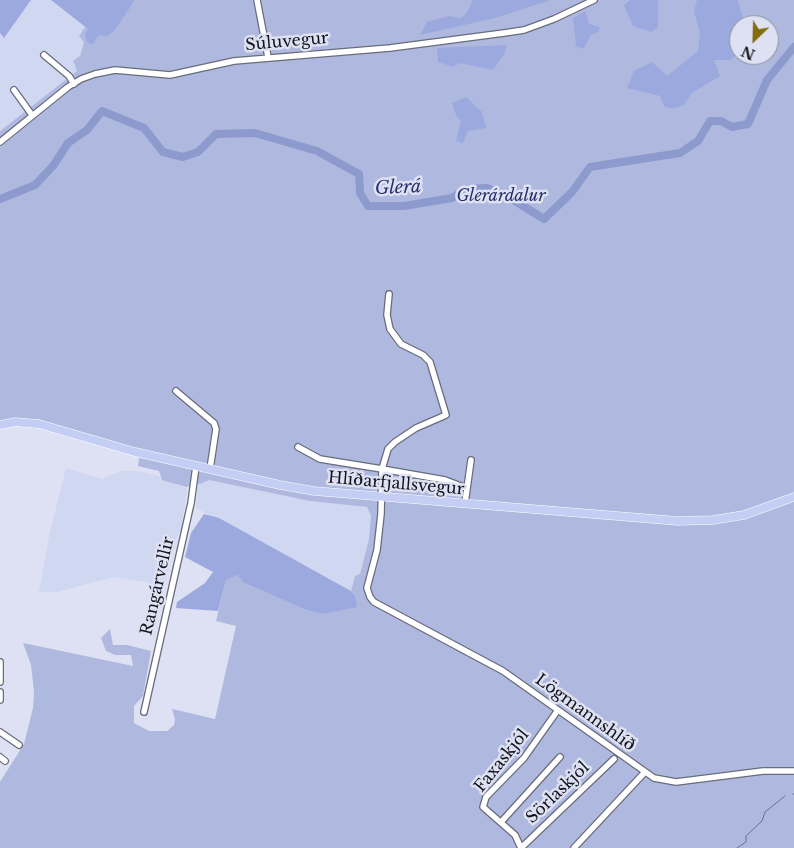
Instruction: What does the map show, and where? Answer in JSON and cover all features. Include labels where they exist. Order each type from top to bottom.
[{"type":"main road","name":"Hlíðarfjallsvegur","points":[[0,425],[16,422],[39,424],[108,446],[297,488],[649,520],[700,521],[744,515],[794,497]]},
{"type":"street","points":[[257,0],[268,57]]},
{"type":"street","name":"Súluvegur","points":[[0,142],[74,84],[90,76],[115,70],[170,75],[234,61],[390,48],[511,32],[554,19],[594,0]]},
{"type":"street","points":[[44,55],[69,76],[74,84]]},
{"type":"street","points":[[14,90],[32,116]]},
{"type":"street","points":[[380,495],[382,469],[388,449],[416,428],[446,415],[430,362],[423,355],[404,347],[392,333],[387,315],[389,294]]},
{"type":"street","points":[[176,391],[214,423],[216,430],[210,469]]},
{"type":"street","points":[[298,447],[320,459],[445,480],[466,488]]},
{"type":"street","points":[[465,503],[471,460]]},
{"type":"street","name":"Rangárvellir","points":[[144,712],[190,503],[196,466]]},
{"type":"street","name":"Lögmannshlíð","points":[[380,495],[381,514],[377,550],[368,588],[370,597],[376,603],[430,634],[483,659],[645,772],[661,780],[676,782],[763,771],[794,771]]},
{"type":"street","points":[[0,662],[0,682]]},
{"type":"street","points":[[0,692],[0,700]]},
{"type":"street","name":"Faxaskjól","points":[[521,848],[514,835],[502,822],[483,807],[486,797],[524,758],[558,710]]},
{"type":"street","points":[[0,732],[19,744]]},
{"type":"street","points":[[502,822],[560,757]]},
{"type":"street","name":"Sörlaskjól","points":[[521,848],[614,759]]},
{"type":"street","points":[[574,848],[645,772]]},
{"type":"shaded area","points":[[0,0],[31,0],[4,38],[0,33]]},
{"type":"shaded area","points":[[31,0],[51,0],[85,27],[79,35],[84,42],[80,56],[73,62],[77,71],[0,131],[0,34],[4,37]]},
{"type":"shaded area","points":[[51,0],[135,0],[114,31],[107,36],[99,35],[93,44],[88,43],[85,35],[88,29]]},
{"type":"shaded area","points":[[473,0],[551,0],[495,18],[420,35],[427,22],[448,16],[461,18],[467,13]]},
{"type":"shaded area","points":[[630,0],[658,0],[658,27],[651,32],[633,26],[624,5]]},
{"type":"shaded area","points":[[697,0],[737,0],[743,15],[729,15],[729,60],[714,60],[720,76],[692,93],[684,105],[672,109],[664,106],[660,96],[627,88],[634,71],[652,62],[667,76],[698,51],[700,33],[694,11]]},
{"type":"shaded area","points":[[585,11],[589,24],[600,27],[598,32],[591,35],[583,49],[576,46],[573,18]]},
{"type":"shaded area","points":[[507,45],[504,54],[493,70],[460,63],[453,67],[438,62],[437,48]]},
{"type":"shaded area","points":[[466,97],[482,112],[486,128],[468,131],[463,143],[456,141],[461,121],[456,115],[452,103]]},
{"type":"shaded area","points":[[66,468],[102,479],[121,471],[136,471],[155,475],[187,489],[181,530],[177,537],[163,589],[146,582],[114,577],[57,592],[39,592],[50,532]]},
{"type":"shaded area","points":[[209,480],[310,501],[367,507],[372,516],[369,539],[360,574],[355,576],[351,591],[196,508],[197,487],[202,481]]},
{"type":"shaded area","points":[[204,514],[219,518],[351,591],[355,595],[357,607],[323,614],[307,610],[243,582],[238,575],[226,580],[218,611],[176,608],[177,602],[205,583],[213,572],[185,557],[191,533]]},
{"type":"green space","name":"Glerárdalur","points":[[135,0],[794,0],[794,848],[0,848],[0,782],[24,744],[33,708],[34,692],[31,665],[23,643],[133,666],[131,655],[115,655],[106,651],[101,638],[110,629],[113,645],[127,645],[151,651],[143,696],[134,706],[134,723],[149,731],[167,731],[174,725],[175,719],[172,709],[215,719],[236,626],[216,621],[226,579],[238,575],[323,614],[341,609],[355,595],[351,591],[355,576],[360,574],[369,539],[371,516],[367,507],[310,501],[209,480],[186,487],[162,480],[159,471],[138,466],[140,451],[42,423],[0,423],[0,147],[62,95],[83,82],[80,76],[0,139],[0,131],[77,71],[73,61],[80,56],[84,42],[79,36],[85,27],[99,35],[126,12]]},
{"type":"waterway","name":"Glerá","points":[[0,199],[35,185],[53,166],[68,143],[87,130],[102,111],[144,128],[163,152],[183,157],[198,152],[216,134],[255,133],[317,151],[359,174],[360,193],[368,206],[404,206],[452,198],[467,189],[487,188],[507,196],[544,219],[572,192],[590,167],[680,153],[698,141],[710,121],[721,121],[732,127],[748,124],[767,80],[794,47]]},
{"type":"waterway","points":[[737,848],[746,842],[746,836],[762,821],[765,812],[785,796]]}]
